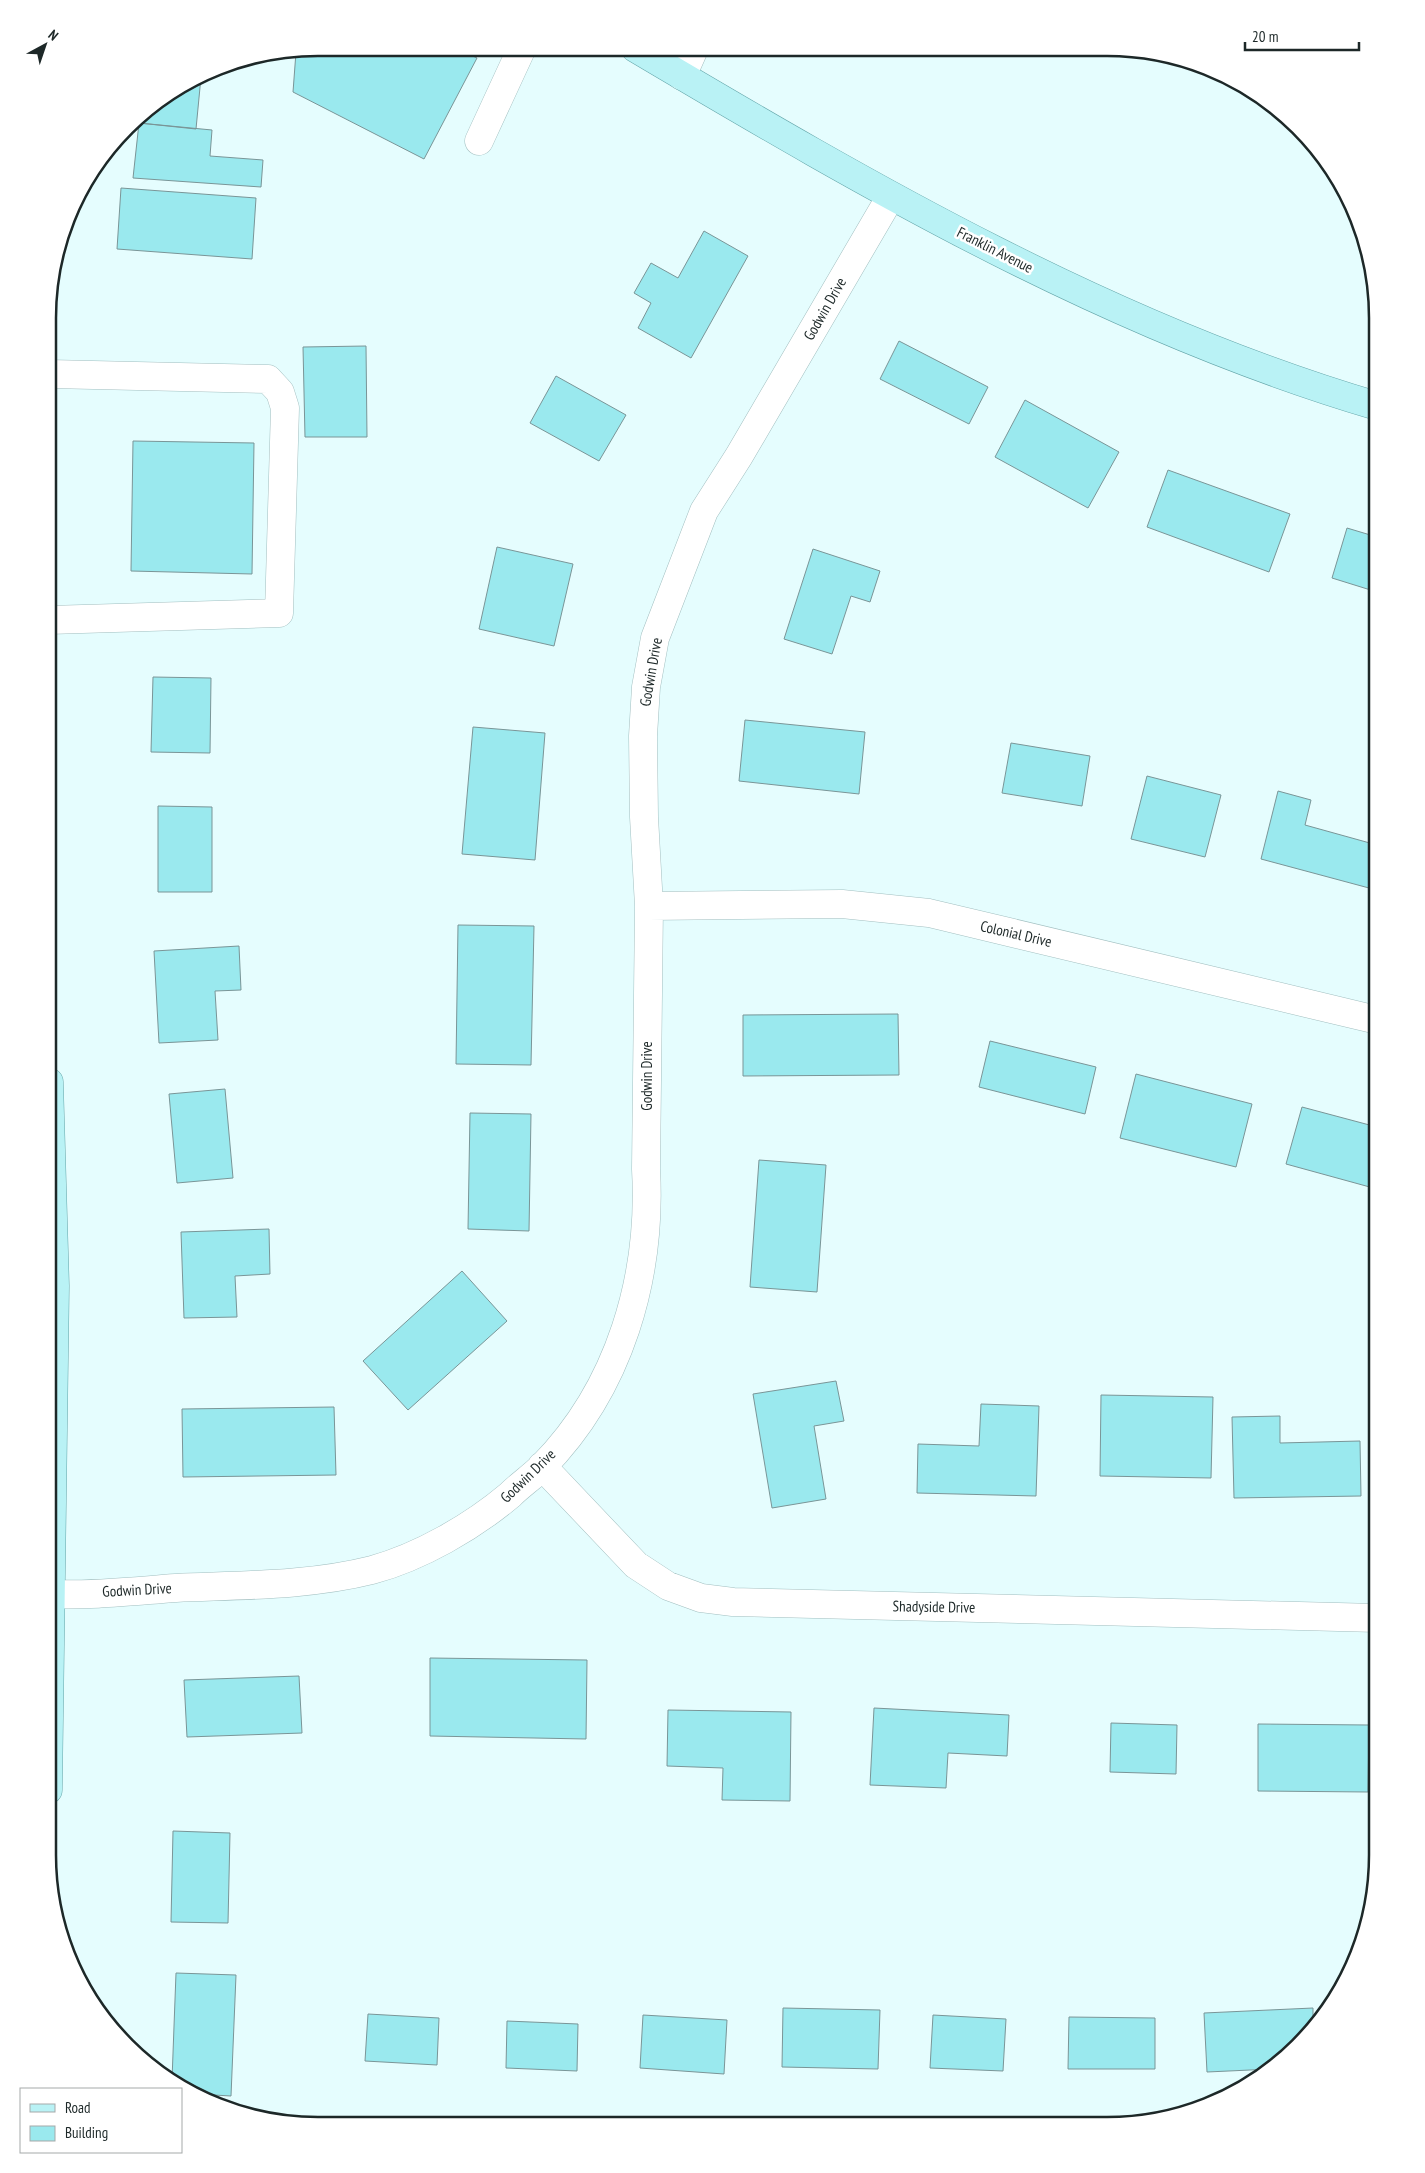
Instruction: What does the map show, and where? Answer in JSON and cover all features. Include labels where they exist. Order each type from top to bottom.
[{"type":"main road","name":"Franklin Avenue","points":[[648,56],[891,196],[999,254],[1109,306],[1222,354],[1369,403]]},
{"type":"street","points":[[479,141],[518,56]]},
{"type":"street","points":[[682,76],[691,56]]},
{"type":"street","name":"Godwin Drive","points":[[56,1594],[315,1582],[374,1570],[436,1545],[487,1514],[542,1466],[577,1425],[610,1368],[632,1312],[644,1260],[648,1206],[646,1169],[649,906],[644,817],[643,736],[646,687],[656,638],[704,511],[744,447],[891,196]]},
{"type":"street","points":[[56,374],[268,380],[280,392],[285,408],[279,613],[56,620]]},
{"type":"street","name":"Colonial Drive","points":[[649,906],[842,904],[929,913],[1369,1018]]},
{"type":"street","name":"Shadyside Drive","points":[[542,1466],[636,1565],[668,1586],[701,1598],[733,1602],[1369,1618]]},
{"type":"building","points":[[473,56],[477,58],[424,159],[293,92],[296,57]]},
{"type":"building","points":[[200,84],[196,129],[143,123],[173,100]]},
{"type":"building","points":[[143,123],[212,130],[210,156],[263,160],[261,187],[133,178],[138,128]]},
{"type":"building","points":[[121,188],[256,198],[252,259],[117,249]]},
{"type":"building","points":[[704,231],[748,256],[691,358],[638,328],[651,303],[634,293],[651,263],[678,278]]},
{"type":"building","points":[[899,341],[988,387],[969,424],[880,379]]},
{"type":"building","points":[[366,346],[367,437],[305,437],[303,347]]},
{"type":"building","points":[[556,376],[626,415],[599,461],[530,423]]},
{"type":"building","points":[[1025,400],[1119,452],[1088,508],[995,457]]},
{"type":"building","points":[[133,441],[254,443],[252,574],[131,571]]},
{"type":"building","points":[[1168,470],[1290,514],[1269,572],[1147,527]]},
{"type":"building","points":[[1347,528],[1369,535],[1369,590],[1332,578]]},
{"type":"building","points":[[497,547],[573,564],[554,646],[479,629]]},
{"type":"building","points":[[813,549],[880,571],[870,602],[851,596],[832,654],[784,639]]},
{"type":"building","points":[[153,677],[211,678],[210,753],[151,752]]},
{"type":"building","points":[[745,720],[865,732],[859,794],[739,781]]},
{"type":"building","points":[[473,727],[545,733],[535,860],[462,854]]},
{"type":"building","points":[[1011,743],[1090,756],[1082,806],[1002,793]]},
{"type":"building","points":[[1147,776],[1221,795],[1205,857],[1131,839]]},
{"type":"building","points":[[1278,791],[1311,800],[1305,825],[1369,843],[1369,888],[1261,859]]},
{"type":"building","points":[[158,806],[212,807],[212,892],[158,892]]},
{"type":"building","points":[[458,925],[534,926],[531,1065],[456,1064]]},
{"type":"building","points":[[239,946],[241,990],[215,991],[218,1040],[159,1043],[154,951]]},
{"type":"building","points":[[898,1014],[899,1075],[743,1076],[743,1015]]},
{"type":"building","points":[[990,1041],[1096,1067],[1085,1114],[979,1087]]},
{"type":"building","points":[[1136,1074],[1252,1104],[1236,1167],[1120,1138]]},
{"type":"building","points":[[225,1089],[233,1178],[177,1183],[169,1094]]},
{"type":"building","points":[[1302,1107],[1369,1125],[1369,1187],[1286,1164]]},
{"type":"building","points":[[470,1113],[531,1114],[529,1231],[468,1229]]},
{"type":"building","points":[[759,1160],[826,1165],[817,1292],[750,1287]]},
{"type":"building","points":[[269,1229],[270,1274],[235,1276],[237,1317],[184,1318],[181,1232]]},
{"type":"building","points":[[462,1271],[507,1321],[408,1410],[363,1361]]},
{"type":"building","points":[[836,1381],[844,1421],[814,1426],[826,1499],[772,1508],[753,1394]]},
{"type":"building","points":[[1101,1395],[1213,1397],[1211,1478],[1100,1476]]},
{"type":"building","points":[[981,1404],[1039,1406],[1036,1496],[917,1493],[918,1444],[979,1446]]},
{"type":"building","points":[[334,1407],[336,1475],[183,1477],[182,1409]]},
{"type":"building","points":[[1280,1416],[1280,1443],[1360,1441],[1361,1496],[1234,1498],[1232,1417]]},
{"type":"building","points":[[430,1658],[587,1660],[586,1739],[430,1736]]},
{"type":"building","points":[[299,1676],[302,1733],[187,1737],[184,1680]]},
{"type":"building","points":[[874,1708],[1009,1715],[1007,1756],[948,1753],[946,1788],[870,1785]]},
{"type":"building","points":[[668,1710],[791,1712],[790,1801],[722,1800],[723,1768],[667,1766]]},
{"type":"building","points":[[1111,1723],[1177,1725],[1176,1774],[1110,1772]]},
{"type":"building","points":[[1258,1724],[1369,1725],[1368,1792],[1258,1791]]},
{"type":"building","points":[[173,1831],[230,1833],[228,1923],[171,1922]]},
{"type":"building","points":[[176,1973],[236,1975],[231,2096],[214,2095],[172,2072]]},
{"type":"building","points":[[783,2008],[880,2010],[878,2069],[782,2067]]},
{"type":"building","points":[[1313,2008],[1313,2016],[1304,2027],[1279,2052],[1257,2070],[1207,2072],[1204,2013]]},
{"type":"building","points":[[368,2014],[439,2018],[437,2065],[365,2061]]},
{"type":"building","points":[[643,2015],[727,2020],[724,2074],[640,2068]]},
{"type":"building","points":[[933,2015],[1006,2019],[1003,2071],[930,2068]]},
{"type":"building","points":[[1069,2017],[1155,2018],[1155,2069],[1068,2069]]},
{"type":"building","points":[[507,2021],[578,2024],[577,2071],[506,2068]]}]
